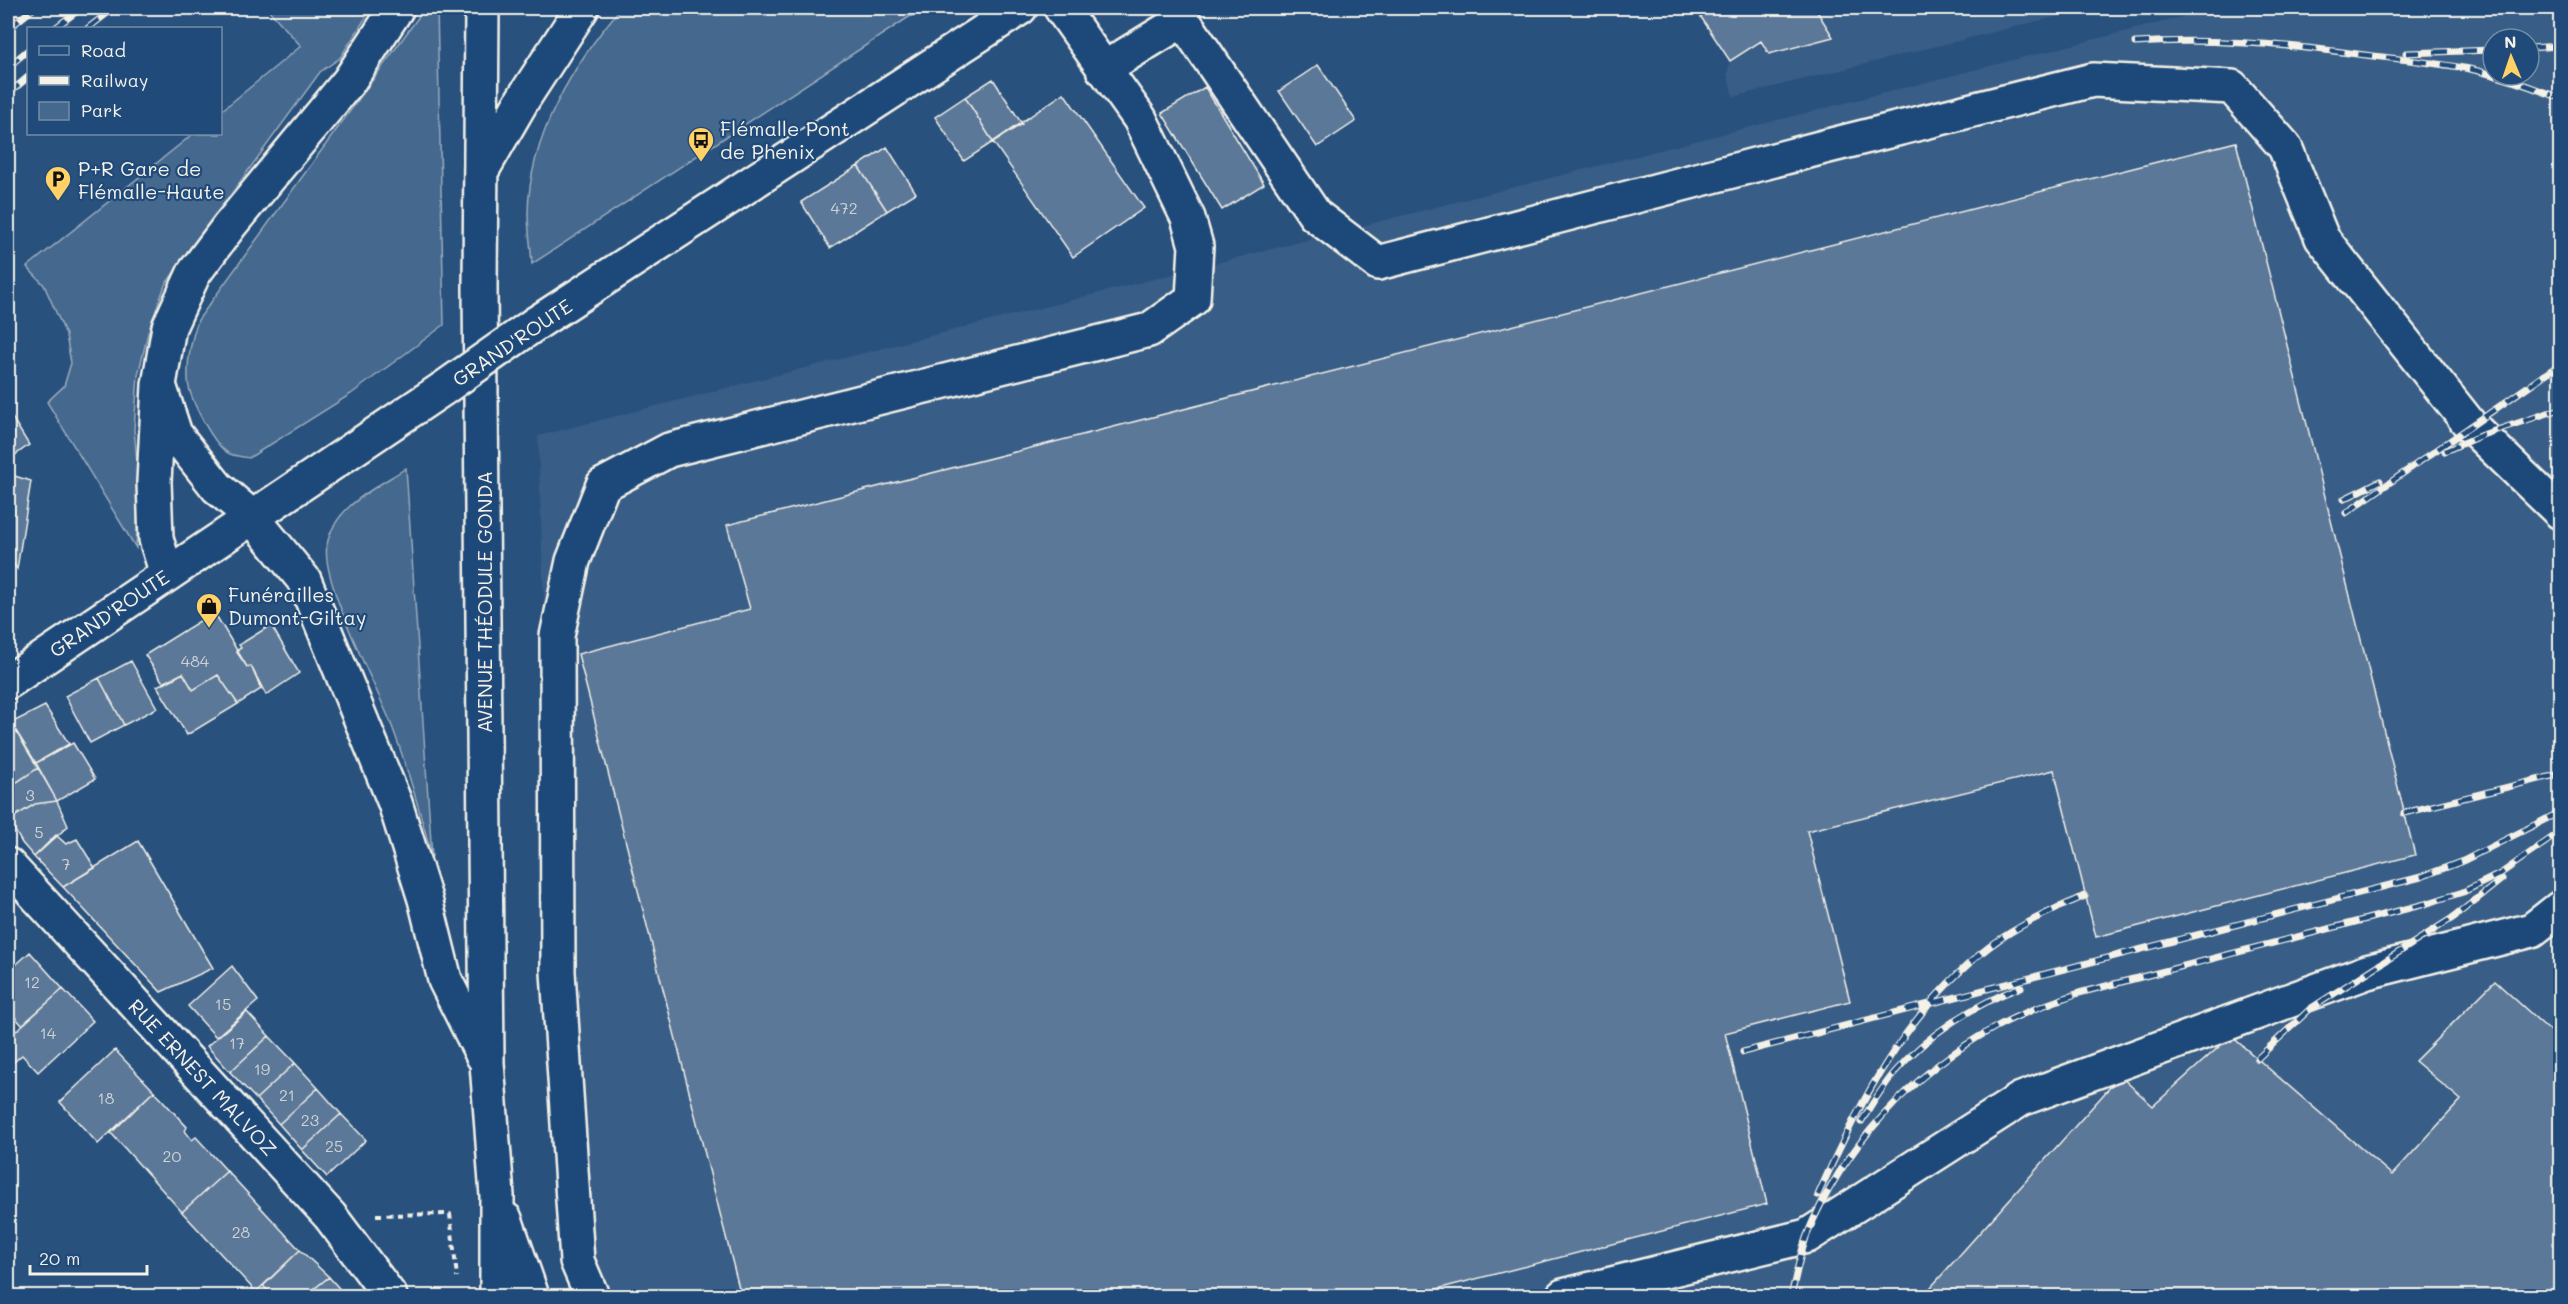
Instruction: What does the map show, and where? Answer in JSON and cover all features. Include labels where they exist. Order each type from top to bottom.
[{"type":"main road","points":[[167,574],[155,529],[154,482],[159,385],[169,327],[194,273],[230,225],[349,81],[397,8]]},
{"type":"main road","name":"AVENUE THÉODULE GONDA","points":[[482,8],[487,1063],[497,1196],[497,1296]]},
{"type":"main road","points":[[481,172],[523,99],[582,8]]},
{"type":"main road","points":[[592,1296],[577,1261],[558,972],[557,636],[573,561],[603,485],[669,450],[1149,330],[1192,299],[1196,246],[1188,218],[1140,119],[1061,8]]},
{"type":"main road","name":"GRAND'ROUTE","points":[[8,682],[444,388],[535,324],[1010,10]]},
{"type":"main road","points":[[1103,69],[1183,20],[1314,215],[1378,263],[1835,144],[2093,80],[2232,87],[2285,147],[2322,238],[2471,426],[2560,512]]},
{"type":"main road","points":[[159,385],[175,434],[217,487],[252,517],[304,580],[328,633],[395,803],[425,899],[445,980],[487,1063]]},
{"type":"main road","name":"RUE ERNEST MALVOZ","points":[[8,865],[330,1216],[390,1296]]},
{"type":"main road","points":[[1563,1296],[1807,1236],[2021,1099],[2367,972],[2532,930],[2560,908]]},
{"type":"main road","name":"AVENUE THÉODULE GONDA","points":[[497,1196],[532,1296]]},
{"type":"path","points":[[330,1216],[450,1214],[458,1283]]},
{"type":"shaded area","points":[[1695,8],[2090,8],[1733,97],[1727,74],[1730,61]]},
{"type":"shaded area","points":[[2217,8],[2560,8],[2560,1296],[568,1296],[538,436]]},
{"type":"green space","points":[[267,8],[372,8],[340,58],[320,72],[165,285],[148,333],[138,375],[134,429],[139,483],[136,548],[47,402],[64,386],[71,363],[66,335],[44,285],[27,267],[192,135],[222,135],[222,110],[301,46]]},
{"type":"green space","points":[[425,8],[437,8],[444,325],[351,394],[249,458],[230,454],[217,442],[203,421],[189,387],[189,356],[198,320]]},
{"type":"green space","points":[[621,8],[927,8],[927,10],[909,17],[532,264],[528,219],[530,185],[545,130],[571,77],[586,53]]},
{"type":"green space","points":[[406,468],[432,857],[413,788],[390,721],[350,632],[327,561],[327,545],[338,519],[358,499]]},
{"type":"building","points":[[1695,8],[1815,8],[1833,37],[1769,54],[1761,41],[1730,61]]},
{"type":"building","points":[[1318,65],[1356,121],[1317,147],[1279,91]]},
{"type":"building","points":[[993,79],[1022,124],[993,142],[965,97]]},
{"type":"building","points":[[1205,87],[1264,184],[1222,210],[1162,113]]},
{"type":"building","points":[[1064,93],[1144,208],[1073,257],[993,142]]},
{"type":"building","points":[[965,97],[993,142],[964,161],[935,117]]},
{"type":"building","points":[[2236,142],[2415,855],[2096,937],[2054,770],[1807,831],[1850,1001],[1725,1033],[1767,1204],[1410,1296],[741,1296],[578,654],[750,609],[727,525]]},
{"type":"building","points":[[887,147],[916,193],[887,211],[858,166]]},
{"type":"building","points":[[858,166],[887,211],[830,248],[801,202]]},
{"type":"building","points":[[8,411],[29,445],[8,460]]},
{"type":"building","points":[[8,474],[31,481],[17,569],[8,556]]},
{"type":"building","points":[[214,612],[247,667],[251,666],[261,689],[238,704],[218,675],[193,690],[183,673],[164,684],[145,655]]},
{"type":"building","points":[[271,625],[299,673],[266,695],[251,666],[247,667],[236,651],[241,648],[239,645]]},
{"type":"building","points":[[131,661],[157,708],[124,725],[99,678]]},
{"type":"building","points":[[183,673],[193,690],[218,675],[238,704],[187,735],[157,686]]},
{"type":"building","points":[[99,678],[124,725],[90,743],[65,696]]},
{"type":"building","points":[[45,706],[69,744],[36,763],[11,723]]},
{"type":"building","points":[[11,723],[38,768],[8,788],[8,726]]},
{"type":"building","points":[[73,743],[95,779],[57,801],[36,763]]},
{"type":"building","points":[[38,768],[57,801],[35,804],[9,820],[8,788]]},
{"type":"building","points":[[57,801],[68,826],[34,857],[22,843],[9,820],[35,804]]},
{"type":"building","points":[[56,835],[66,844],[77,839],[95,868],[63,887],[34,857]]},
{"type":"building","points":[[138,841],[213,968],[161,992],[63,887]]},
{"type":"building","points":[[30,952],[63,989],[22,1025],[8,1009],[8,972]]},
{"type":"building","points":[[232,966],[258,1001],[216,1037],[188,1006]]},
{"type":"building","points":[[2495,981],[2560,1040],[2560,1296],[1923,1296],[2120,1076],[2153,1106],[2231,1036],[2392,1175],[2461,1100],[2415,1061]]},
{"type":"building","points":[[63,989],[93,1021],[38,1072],[22,1055],[8,1067],[8,1038]]},
{"type":"building","points":[[247,1012],[269,1036],[230,1072],[207,1046]]},
{"type":"building","points":[[269,1036],[295,1063],[256,1099],[230,1072]]},
{"type":"building","points":[[115,1050],[154,1091],[98,1144],[60,1102]]},
{"type":"building","points":[[295,1063],[318,1088],[279,1124],[256,1099]]},
{"type":"building","points":[[318,1088],[341,1114],[302,1150],[279,1124]]},
{"type":"building","points":[[154,1091],[187,1127],[185,1131],[192,1140],[196,1137],[227,1171],[182,1212],[111,1133]]},
{"type":"building","points":[[341,1114],[366,1140],[327,1177],[302,1150]]},
{"type":"building","points":[[227,1171],[300,1250],[256,1292],[182,1212]]},
{"type":"building","points":[[300,1250],[329,1277],[305,1296],[274,1296],[263,1286]]},
{"type":"building","points":[[329,1277],[346,1296],[305,1296]]},
{"type":"railway","points":[[8,29],[34,8]]},
{"type":"railway","points":[[56,27],[81,8]]},
{"type":"railway","points":[[89,27],[114,8]]},
{"type":"railway","points":[[2135,43],[2191,41],[2246,43],[2302,47],[2431,63],[2485,73],[2518,82],[2560,98]]},
{"type":"railway","points":[[2541,47],[2560,46]]},
{"type":"railway","points":[[2406,53],[2481,50]]},
{"type":"railway","points":[[8,67],[27,51]]},
{"type":"railway","points":[[8,94],[27,78]]},
{"type":"railway","points":[[2346,513],[2560,364]]},
{"type":"railway","points":[[2445,451],[2482,435],[2560,409]]},
{"type":"railway","points":[[2344,499],[2380,481]]},
{"type":"railway","points":[[2404,813],[2560,774]]},
{"type":"railway","points":[[1743,1052],[2421,877],[2463,861],[2560,812]]},
{"type":"railway","points":[[1791,1296],[1807,1235],[1822,1203],[1860,1143],[1908,1090],[1964,1046],[2015,1018],[2079,993],[2425,904],[2463,892],[2500,874],[2560,832]]},
{"type":"railway","points":[[2257,1059],[2310,1009],[2454,917],[2502,879]]},
{"type":"railway","points":[[1818,1195],[1850,1126],[1869,1092],[1888,1060],[1933,999],[1960,972],[2000,939],[2036,918],[2085,896]]},
{"type":"railway","points":[[1861,1122],[1890,1078],[1922,1045],[1970,1011],[2021,987]]},
{"type":"place","name":"Flémalle Pont de Phenix","points":[[701,163]]},
{"type":"place","name":"P+R Gare de Flémalle-Haute","points":[[58,202]]},
{"type":"place","name":"Funérailles Dumont-Giltay","points":[[209,629]]}]
